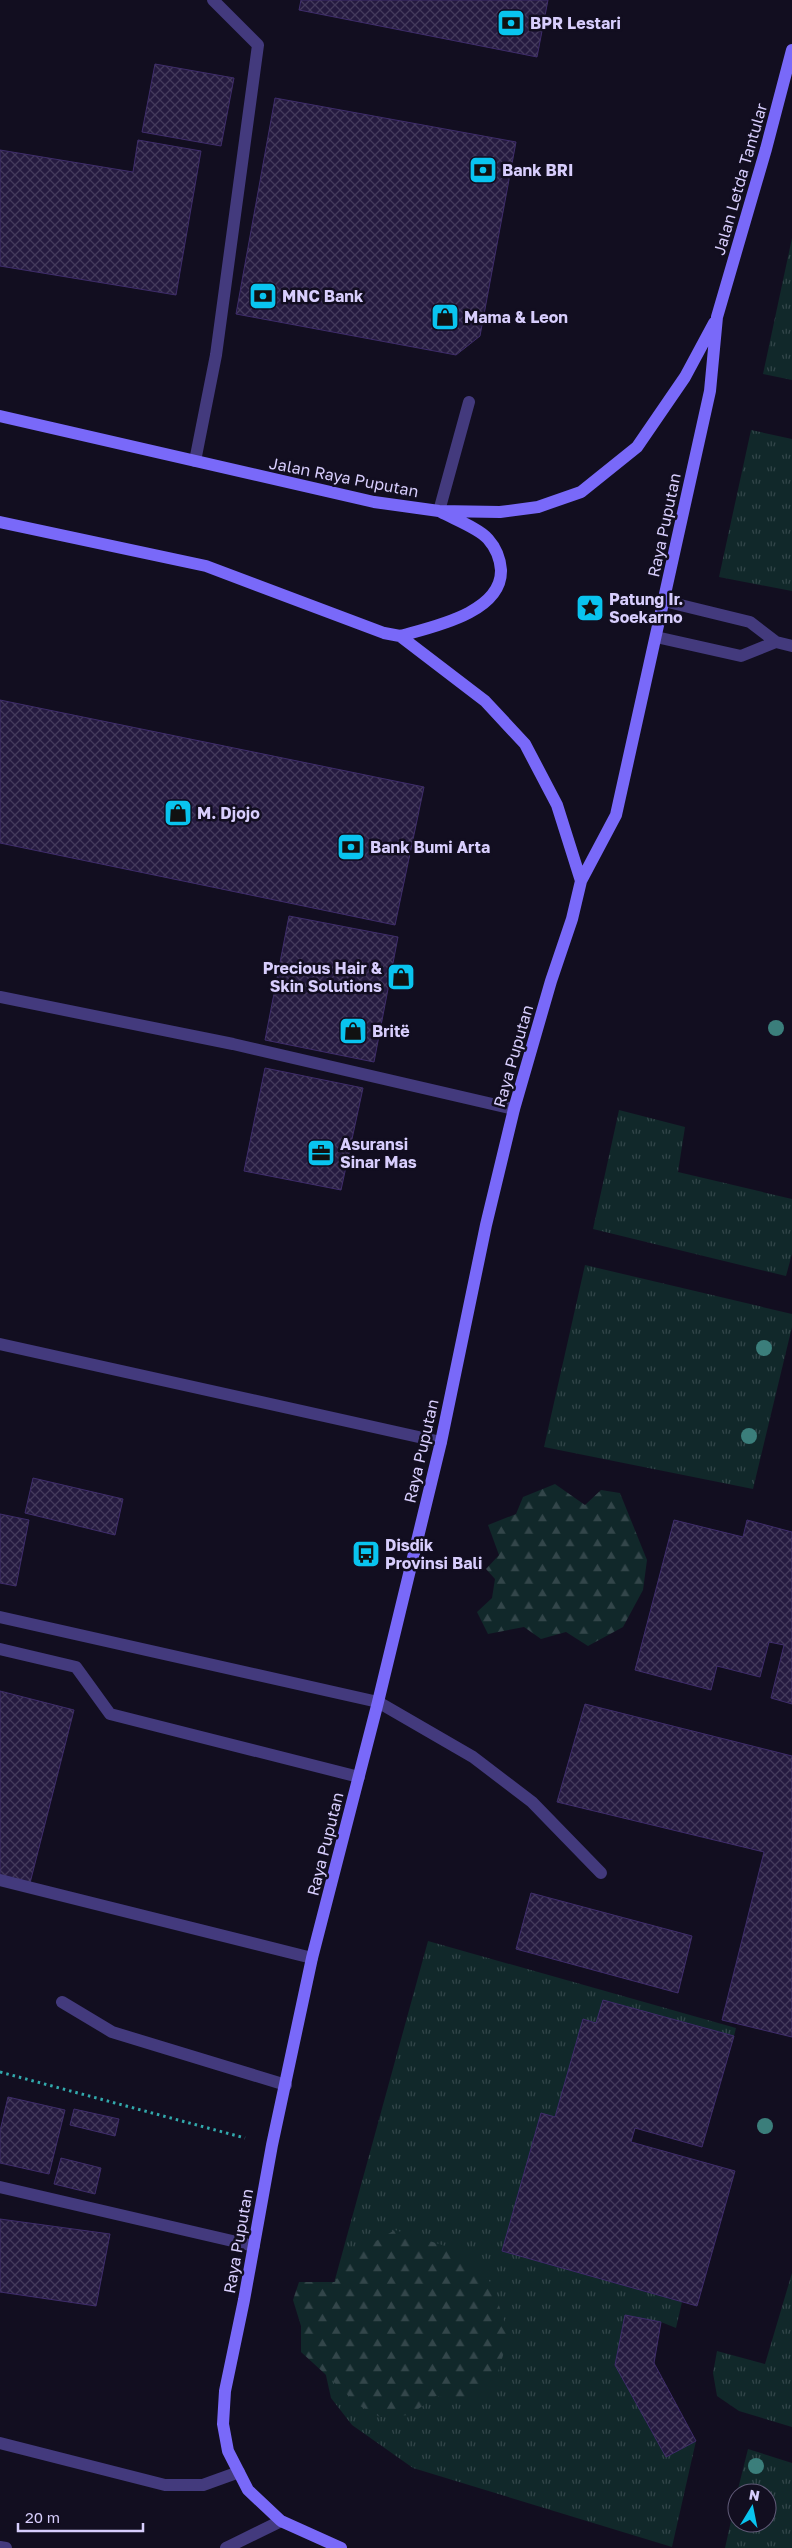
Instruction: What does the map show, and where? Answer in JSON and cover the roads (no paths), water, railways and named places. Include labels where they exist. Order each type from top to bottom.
[{"type":"main road","name":"Jalan Letda Tantular","points":[[717,317],[766,149],[792,50]]},
{"type":"main road","name":"Jalan Raya Puputan","points":[[0,416],[374,502],[439,511],[500,512],[538,507],[580,492],[637,447],[685,378],[717,317]]},
{"type":"main road","name":"Raya Puputan","points":[[341,2548],[282,2521],[248,2490],[228,2451],[223,2424],[225,2391],[272,2146],[312,1958],[378,1702],[441,1442],[486,1226],[514,1110],[551,981],[572,919],[581,881],[616,814],[710,391],[717,317]]},
{"type":"main road","points":[[400,636],[448,622],[474,610],[493,595],[501,577],[500,557],[487,537],[439,511]]},
{"type":"main road","points":[[0,522],[206,566],[384,633],[400,636],[485,701],[525,744],[557,805],[581,881]]},
{"type":"street","points":[[196,461],[216,355],[258,45],[212,0]]},
{"type":"street","points":[[439,511],[469,402]]},
{"type":"street","points":[[664,601],[750,622],[776,642],[792,646]]},
{"type":"street","points":[[656,637],[741,656],[776,642]]},
{"type":"street","points":[[0,997],[233,1044],[514,1110]]},
{"type":"street","points":[[0,1344],[441,1442]]},
{"type":"street","points":[[0,1617],[378,1702],[473,1757],[532,1802],[601,1873]]},
{"type":"street","points":[[0,1650],[76,1667],[110,1714],[359,1777]]},
{"type":"street","points":[[0,1880],[312,1958]]},
{"type":"street","points":[[62,2002],[112,2032],[286,2084]]},
{"type":"street","points":[[0,2187],[254,2246]]},
{"type":"street","points":[[0,2443],[166,2484],[203,2485],[239,2472]]},
{"type":"street","points":[[226,2548],[282,2521]]},
{"type":"street","points":[[0,2547],[6,2548]]},
{"type":"place","name":"BPR Lestari","points":[[511,23]]},
{"type":"place","name":"Bank BRI","points":[[483,170]]},
{"type":"place","name":"MNC Bank","points":[[263,296]]},
{"type":"place","name":"Mama & Leon","points":[[445,317]]},
{"type":"place","name":"Patung Ir. Soekarno","points":[[590,608]]},
{"type":"place","name":"M. Djojo","points":[[178,813]]},
{"type":"place","name":"Bank Bumi Arta","points":[[351,847]]},
{"type":"place","name":"Precious Hair & Skin Solutions","points":[[401,977]]},
{"type":"place","name":"Britë","points":[[353,1031]]},
{"type":"place","name":"Asuransi Sinar Mas","points":[[321,1153]]},
{"type":"place","name":"Disdik Provinsi Bali","points":[[366,1554]]}]
